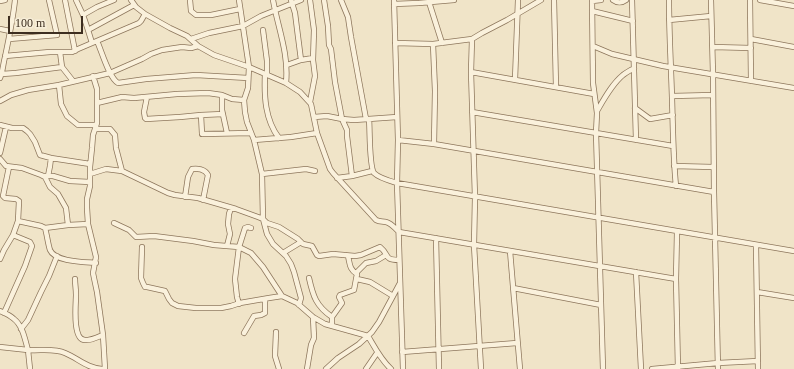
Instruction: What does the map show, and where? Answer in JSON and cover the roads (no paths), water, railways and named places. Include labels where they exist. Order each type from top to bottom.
[{"type":"street","points":[[0,1],[5,0]]},
{"type":"street","points":[[15,0],[9,40],[1,76],[62,67]]},
{"type":"street","points":[[9,40],[57,35],[51,0]]},
{"type":"street","points":[[65,0],[75,51]]},
{"type":"street","points":[[76,0],[84,15],[88,30],[110,73],[118,83],[196,75],[248,78]]},
{"type":"street","points":[[84,15],[97,7],[114,0]]},
{"type":"street","points":[[131,0],[134,5],[145,14],[187,36],[198,46],[214,55],[249,67],[286,83],[300,92],[312,106],[317,133],[333,173],[379,222],[389,223],[399,232],[676,279]]},
{"type":"street","points":[[190,0],[191,11],[196,15],[211,15],[240,9]]},
{"type":"street","points":[[239,0],[249,67],[248,88],[244,100],[245,112],[254,140],[262,174],[263,219],[267,234],[273,244],[291,264],[301,298],[299,305]]},
{"type":"street","points":[[273,0],[280,28],[286,65],[286,83]]},
{"type":"street","points":[[191,39],[208,33],[243,26],[292,2],[301,0]]},
{"type":"street","points":[[310,0],[314,30],[313,58],[315,76],[310,102]]},
{"type":"street","points":[[324,0],[335,82],[342,119],[347,130],[352,176]]},
{"type":"street","points":[[341,0],[348,17],[367,119],[372,171],[377,175],[397,183],[794,251]]},
{"type":"street","points":[[403,369],[397,183],[398,140],[394,2],[454,0]]},
{"type":"street","points":[[516,80],[518,0]]},
{"type":"street","points":[[395,43],[432,44],[472,39],[540,0]]},
{"type":"street","points":[[554,0],[556,87]]},
{"type":"street","points":[[601,0],[592,1],[592,11],[594,94],[597,112],[596,133],[603,369]]},
{"type":"street","points":[[613,0],[622,2],[626,0]]},
{"type":"street","points":[[632,0],[636,140]]},
{"type":"street","points":[[670,0],[669,20],[673,146],[676,186]]},
{"type":"street","points":[[711,0],[718,369]]},
{"type":"street","points":[[750,0],[751,81]]},
{"type":"street","points":[[760,0],[794,6]]},
{"type":"street","points":[[292,2],[295,13],[301,60]]},
{"type":"street","points":[[429,2],[442,43]]},
{"type":"street","points":[[88,30],[134,5]]},
{"type":"street","points":[[592,11],[633,21]]},
{"type":"street","points":[[0,53],[5,55],[72,52],[140,23],[145,14]]},
{"type":"street","points":[[669,20],[712,16]]},
{"type":"street","points":[[0,29],[10,31]]},
{"type":"street","points":[[263,30],[267,61],[266,104],[268,115],[274,131],[279,138]]},
{"type":"street","points":[[472,39],[471,72],[475,197],[474,245],[481,369]]},
{"type":"street","points":[[751,39],[794,47]]},
{"type":"street","points":[[432,44],[435,91],[434,144]]},
{"type":"street","points":[[0,101],[11,95],[28,90],[59,85],[110,73],[162,50],[191,48],[198,46]]},
{"type":"street","points":[[593,46],[612,54],[634,60],[794,88]]},
{"type":"street","points":[[713,47],[751,48]]},
{"type":"street","points":[[60,52],[62,67],[73,81]]},
{"type":"street","points":[[286,65],[313,58]]},
{"type":"street","points":[[597,112],[616,82],[623,75],[634,68]]},
{"type":"street","points":[[471,72],[594,94]]},
{"type":"street","points":[[0,347],[58,351],[65,353],[90,367],[103,369],[103,335],[93,273],[96,257],[88,224],[87,199],[90,182],[93,135],[96,127],[96,86],[93,76]]},
{"type":"street","points":[[59,85],[61,104],[67,116],[78,125],[110,129],[116,136],[116,148],[122,171]]},
{"type":"street","points":[[97,103],[122,97],[134,98],[208,93],[232,99],[244,100]]},
{"type":"street","points":[[672,96],[713,95]]},
{"type":"street","points":[[222,96],[223,114],[227,133]]},
{"type":"street","points":[[147,97],[144,112],[145,119],[223,114]]},
{"type":"street","points":[[635,108],[650,119],[673,115]]},
{"type":"street","points":[[472,112],[673,146]]},
{"type":"street","points":[[201,115],[202,134],[251,133]]},
{"type":"street","points":[[314,117],[326,116],[354,120],[397,117]]},
{"type":"street","points":[[0,125],[12,128],[23,128],[28,131],[35,142],[40,155],[90,164]]},
{"type":"street","points":[[0,153],[6,126]]},
{"type":"street","points":[[254,140],[317,133]]},
{"type":"street","points":[[398,140],[434,144],[714,192]]},
{"type":"street","points":[[51,158],[46,176],[50,187],[58,194],[66,208],[68,225]]},
{"type":"street","points":[[0,159],[4,165],[9,167],[22,168],[46,176],[53,176],[70,181],[90,182]]},
{"type":"street","points":[[674,166],[713,167]]},
{"type":"street","points":[[0,259],[18,221],[19,201],[16,199],[4,198],[3,196],[9,167]]},
{"type":"street","points":[[90,174],[106,169],[122,171],[159,190],[174,195],[203,200],[263,219],[267,223],[279,227],[298,239],[302,244],[312,246],[319,256],[333,254],[355,256],[380,247],[383,248],[388,258],[392,260],[400,260]]},
{"type":"street","points":[[185,197],[188,177],[192,169],[202,170],[208,174],[203,200]]},
{"type":"street","points":[[262,174],[306,169],[315,171]]},
{"type":"street","points":[[337,178],[372,171]]},
{"type":"street","points":[[228,246],[230,234],[228,224],[231,208]]},
{"type":"street","points":[[18,221],[45,228],[88,224]]},
{"type":"street","points":[[114,223],[129,230],[136,237],[154,236],[194,241],[239,248],[251,253],[270,277],[282,296]]},
{"type":"street","points":[[45,228],[50,251],[57,256],[68,261],[96,263]]},
{"type":"street","points":[[239,304],[235,279],[239,248],[245,228],[251,228]]},
{"type":"street","points":[[677,232],[676,279],[678,368]]},
{"type":"street","points":[[12,235],[30,242],[32,246],[25,266],[2,312],[17,321],[21,329],[28,350],[30,369]]},
{"type":"street","points":[[436,238],[439,369]]},
{"type":"street","points":[[282,253],[301,242]]},
{"type":"street","points":[[756,245],[758,369]]},
{"type":"street","points":[[142,247],[141,278],[145,287],[165,291],[172,303],[178,306],[221,308],[282,296],[292,300],[313,317],[325,324],[368,336],[377,353],[391,369]]},
{"type":"street","points":[[510,251],[520,369]]},
{"type":"street","points":[[356,273],[366,263],[376,261],[386,255]]},
{"type":"street","points":[[21,329],[28,320],[57,256]]},
{"type":"street","points":[[332,326],[332,317],[342,303],[339,297],[340,295],[354,290],[358,274],[352,271],[348,256]]},
{"type":"street","points":[[636,272],[642,369]]},
{"type":"street","points":[[309,278],[316,301],[324,312],[332,317]]},
{"type":"street","points":[[75,279],[75,321],[79,337],[85,341],[103,335]]},
{"type":"street","points":[[356,279],[370,282],[393,296]]},
{"type":"street","points":[[326,369],[338,358],[359,344],[376,327],[401,282]]},
{"type":"street","points":[[513,288],[601,305]]},
{"type":"street","points":[[757,292],[794,298]]},
{"type":"street","points":[[244,333],[254,316],[265,314],[265,299]]},
{"type":"street","points":[[306,369],[314,338],[313,317]]},
{"type":"street","points":[[276,332],[275,356],[279,369]]},
{"type":"street","points":[[402,352],[517,343]]},
{"type":"street","points":[[366,369],[377,353]]},
{"type":"street","points":[[652,369],[758,361]]}]
